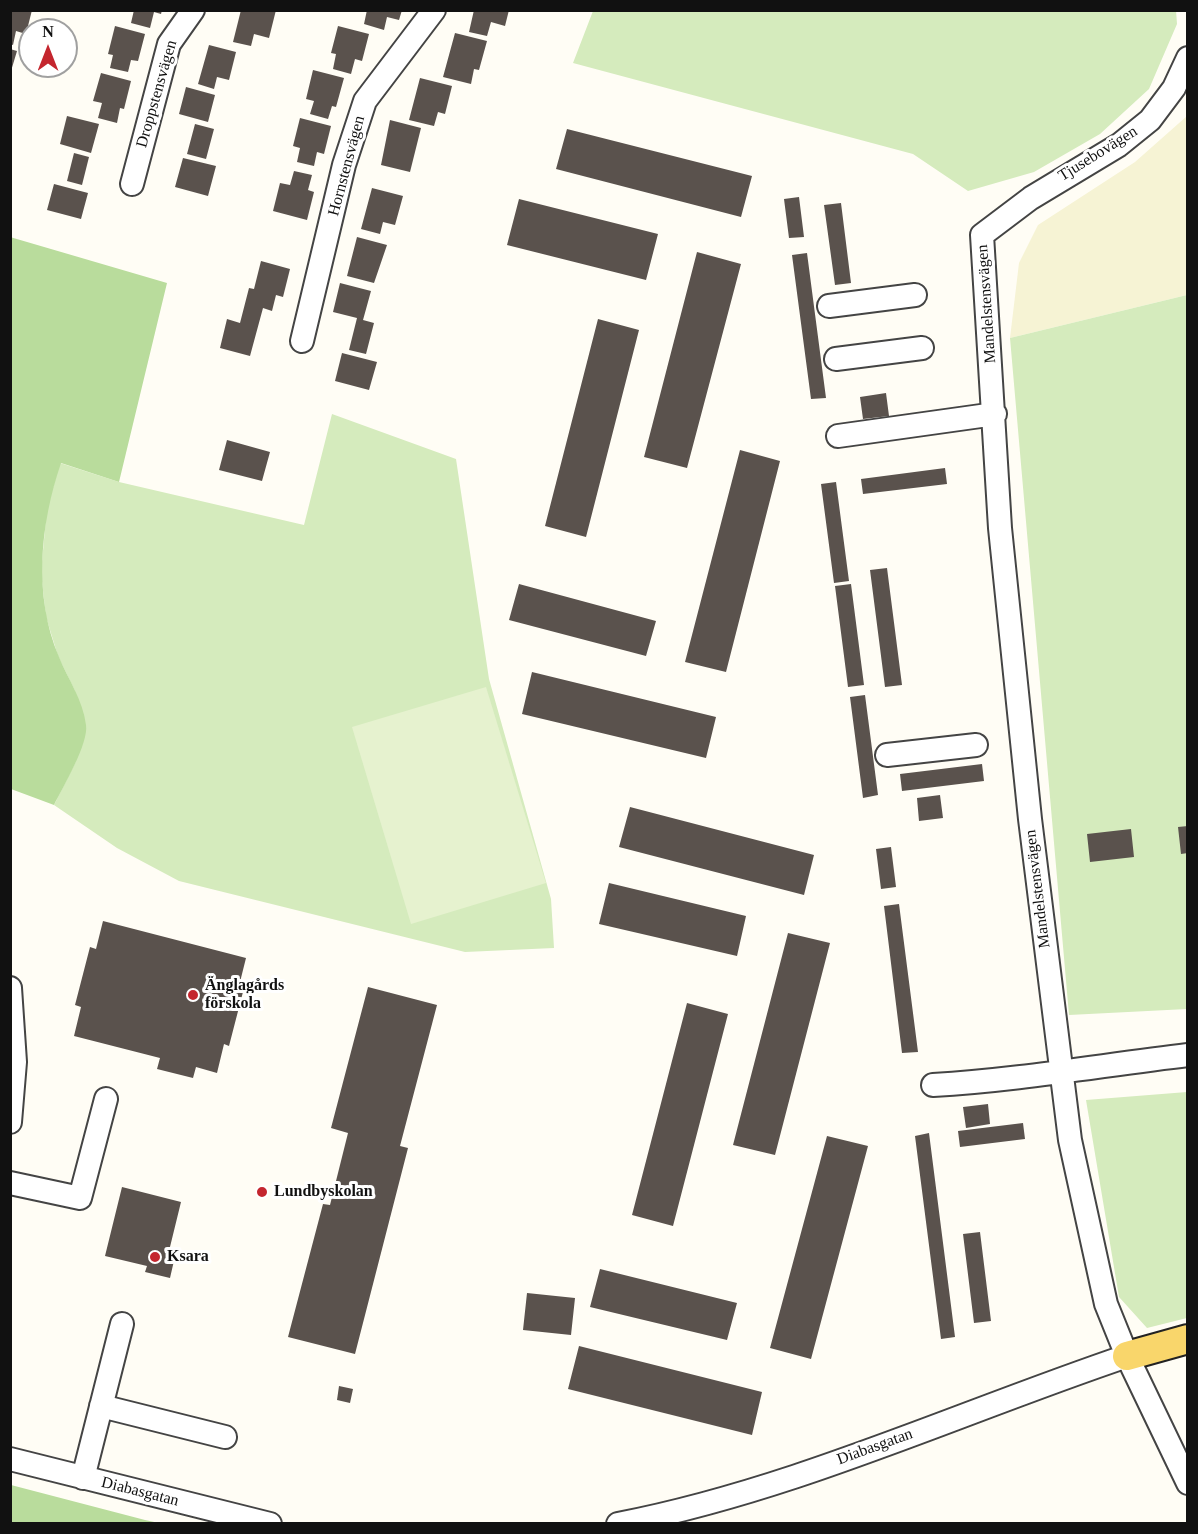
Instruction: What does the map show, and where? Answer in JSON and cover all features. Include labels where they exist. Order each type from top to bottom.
[{"type":"main road","points":[[1127,1356],[1188,1339]]},
{"type":"street","name":"Droppstensvägen","points":[[132,184],[169,44],[193,10]]},
{"type":"street","name":"Hornstensvägen","points":[[302,341],[344,165],[365,101],[434,10]]},
{"type":"street","name":"Tjusebovägen","points":[[1044,189],[1119,145],[1150,120],[1174,88],[1188,58]]},
{"type":"street","name":"Mandelstensvägen","points":[[1044,189],[982,235],[995,414],[1000,528],[1030,819],[1070,1140],[1106,1304],[1127,1356],[1188,1483]]},
{"type":"street","points":[[829,306],[915,295]]},
{"type":"street","points":[[836,359],[922,348]]},
{"type":"street","points":[[838,436],[995,414]]},
{"type":"street","points":[[886,755],[976,745]]},
{"type":"street","points":[[10,988],[15,1062],[10,1122]]},
{"type":"street","points":[[933,1085],[997,1082],[1060,1071],[1188,1055]]},
{"type":"street","points":[[10,1183],[80,1198],[106,1099]]},
{"type":"street","points":[[83,1478],[122,1324]]},
{"type":"street","name":"Diabasgatan","points":[[618,1524],[681,1512],[752,1492],[1127,1356]]},
{"type":"street","points":[[101,1406],[225,1437]]},
{"type":"street","name":"Diabasgatan","points":[[10,1459],[270,1524]]},
{"type":"shaded area","points":[[1187,116],[1187,295],[1010,338],[1019,263],[1038,225],[1135,162]]},
{"type":"green space","points":[[1176,10],[1177,24],[1149,89],[1100,134],[1034,172],[968,191],[913,154],[573,63],[593,11]]},
{"type":"green space","points":[[10,237],[167,283],[119,482],[61,463],[48,511],[42,560],[45,609],[59,657],[79,698],[86,725],[84,743],[80,753],[54,805],[11,789]]},
{"type":"green space","points":[[1187,295],[1187,1009],[1069,1015],[1010,338]]},
{"type":"green space","points":[[332,414],[456,459],[489,679],[551,899],[554,948],[465,952],[179,881],[117,848],[54,805],[76,761],[75,691],[58,656],[46,617],[41,572],[47,508],[60,463],[119,482],[304,525]]},
{"type":"green space","points":[[486,687],[546,883],[411,924],[352,727]]},
{"type":"green space","points":[[1187,1092],[1187,1318],[1147,1328],[1119,1297],[1086,1100]]},
{"type":"green space","points":[[11,1485],[145,1520],[159,1523],[11,1523]]},
{"type":"building","points":[[10,10],[32,10],[30,18],[18,18],[18,32],[16,31],[13,45],[10,44]]},
{"type":"building","points":[[134,10],[162,10],[161,14],[154,12],[150,28],[131,23]]},
{"type":"building","points":[[241,10],[276,10],[269,38],[254,34],[251,46],[233,42]]},
{"type":"building","points":[[367,10],[402,10],[399,20],[387,17],[384,30],[364,24]]},
{"type":"building","points":[[474,10],[509,10],[505,26],[491,22],[487,36],[469,32]]},
{"type":"building","points":[[115,26],[145,34],[138,61],[131,60],[128,72],[110,68],[113,55],[108,54]]},
{"type":"building","points":[[338,26],[369,34],[362,61],[355,59],[351,74],[333,69],[336,54],[331,53]]},
{"type":"building","points":[[455,33],[487,41],[479,70],[474,69],[471,84],[443,77]]},
{"type":"building","points":[[209,45],[236,52],[229,80],[217,77],[214,89],[198,84]]},
{"type":"building","points":[[10,49],[17,51],[11,71],[10,71]]},
{"type":"building","points":[[313,70],[344,78],[336,107],[332,106],[328,119],[310,114],[314,101],[306,99]]},
{"type":"building","points":[[101,73],[131,81],[124,109],[120,108],[117,123],[98,118],[102,103],[93,101]]},
{"type":"building","points":[[420,78],[452,86],[445,114],[438,112],[434,126],[409,120]]},
{"type":"building","points":[[186,87],[215,95],[208,122],[179,114]]},
{"type":"building","points":[[67,116],[99,124],[91,153],[60,144]]},
{"type":"building","points":[[300,118],[331,126],[324,154],[317,152],[314,166],[297,162],[300,148],[293,146]]},
{"type":"building","points":[[390,120],[421,128],[410,172],[381,165]]},
{"type":"building","points":[[195,124],[214,129],[206,159],[187,154]]},
{"type":"building","points":[[567,129],[752,176],[741,217],[556,169]]},
{"type":"building","points":[[74,153],[89,157],[82,185],[67,181]]},
{"type":"building","points":[[183,158],[216,166],[208,196],[175,187]]},
{"type":"building","points":[[294,171],[312,175],[308,190],[314,192],[307,220],[273,211],[280,183],[290,185]]},
{"type":"building","points":[[54,184],[88,193],[81,219],[47,210]]},
{"type":"building","points":[[372,188],[403,196],[395,225],[383,222],[380,234],[361,229]]},
{"type":"building","points":[[799,197],[804,237],[789,238],[784,199]]},
{"type":"building","points":[[519,199],[658,234],[646,280],[507,245]]},
{"type":"building","points":[[841,203],[851,283],[835,285],[824,205]]},
{"type":"building","points":[[357,237],[387,245],[374,283],[347,276]]},
{"type":"building","points":[[697,252],[741,264],[687,468],[644,457]]},
{"type":"building","points":[[807,253],[826,398],[811,399],[792,255]]},
{"type":"building","points":[[261,261],[290,269],[283,297],[276,295],[272,311],[263,308],[250,356],[220,348],[227,319],[240,323],[249,288],[254,289]]},
{"type":"building","points":[[340,283],[371,291],[363,320],[374,323],[366,354],[349,350],[357,318],[333,312]]},
{"type":"building","points":[[598,319],[639,330],[586,537],[545,526]]},
{"type":"building","points":[[342,353],[377,362],[369,390],[335,381]]},
{"type":"building","points":[[886,393],[889,416],[863,419],[860,397]]},
{"type":"building","points":[[227,440],[270,452],[262,481],[219,470]]},
{"type":"building","points":[[740,450],[780,461],[726,672],[685,662]]},
{"type":"building","points":[[945,468],[947,484],[863,494],[861,479]]},
{"type":"building","points":[[836,482],[849,581],[834,583],[821,484]]},
{"type":"building","points":[[887,568],[902,685],[885,687],[870,570]]},
{"type":"building","points":[[519,584],[656,621],[646,656],[509,620]]},
{"type":"building","points":[[851,584],[864,685],[848,687],[835,586]]},
{"type":"building","points":[[532,672],[716,717],[706,758],[522,714]]},
{"type":"building","points":[[865,695],[878,795],[863,798],[850,697]]},
{"type":"building","points":[[982,764],[984,781],[902,791],[900,774]]},
{"type":"building","points":[[940,795],[943,818],[919,821],[917,798]]},
{"type":"building","points":[[630,807],[814,855],[804,895],[619,847]]},
{"type":"building","points":[[1188,826],[1188,853],[1181,854],[1178,827]]},
{"type":"building","points":[[1131,829],[1134,857],[1090,862],[1087,834]]},
{"type":"building","points":[[891,847],[896,887],[881,889],[876,849]]},
{"type":"building","points":[[609,883],[746,916],[737,956],[599,924]]},
{"type":"building","points":[[899,904],[918,1052],[902,1053],[884,906]]},
{"type":"building","points":[[103,921],[246,958],[239,986],[244,988],[229,1046],[224,1044],[217,1073],[196,1067],[193,1078],[157,1069],[160,1058],[74,1036],[81,1007],[75,1005],[90,947],[96,949]]},
{"type":"building","points":[[788,933],[830,943],[775,1155],[733,1145]]},
{"type":"building","points":[[368,987],[437,1005],[400,1146],[408,1148],[355,1354],[288,1337],[323,1204],[330,1205],[348,1133],[331,1128]]},
{"type":"building","points":[[687,1003],[728,1014],[673,1226],[632,1215]]},
{"type":"building","points":[[988,1104],[990,1124],[966,1128],[963,1107]]},
{"type":"building","points":[[1023,1123],[1025,1139],[960,1147],[958,1131]]},
{"type":"building","points":[[929,1133],[955,1337],[941,1339],[915,1136]]},
{"type":"building","points":[[827,1136],[868,1146],[811,1359],[770,1348]]},
{"type":"building","points":[[122,1187],[181,1202],[169,1251],[176,1252],[170,1278],[145,1272],[147,1266],[105,1256]]},
{"type":"building","points":[[980,1232],[991,1321],[974,1323],[963,1234]]},
{"type":"building","points":[[600,1269],[737,1303],[727,1340],[590,1307]]},
{"type":"building","points":[[527,1293],[575,1298],[571,1335],[523,1330]]},
{"type":"building","points":[[579,1346],[762,1392],[752,1435],[568,1389]]},
{"type":"building","points":[[339,1386],[353,1389],[350,1403],[337,1400]]},
{"type":"place","name":"Änglagårds förskola","points":[[193,995]]},
{"type":"place","name":"Lundbyskolan","points":[[262,1192]]},
{"type":"place","name":"Ksara","points":[[155,1257]]}]
